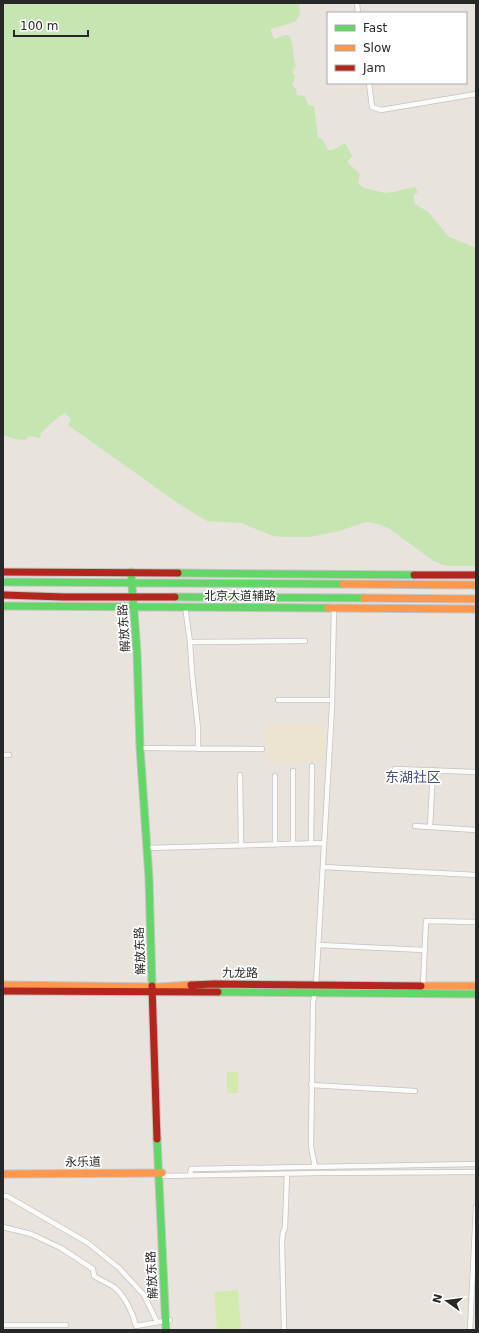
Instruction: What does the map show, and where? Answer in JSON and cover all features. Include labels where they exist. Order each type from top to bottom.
[{"type":"main road","name":"北京大道辅路","points":[[3,572],[476,574]]},
{"type":"main road","name":"解放东路","points":[[134,572],[142,748],[149,848],[167,1321],[166,1330]]},
{"type":"main road","points":[[3,582],[476,585]]},
{"type":"main road","points":[[3,595],[64,597],[476,599]]},
{"type":"main road","name":"北京大道辅路","points":[[3,606],[476,609]]},
{"type":"main road","name":"九龙路","points":[[3,991],[154,990],[215,984],[476,986]]},
{"type":"main road","name":"九龙路","points":[[3,985],[154,990],[476,994]]},
{"type":"main road","name":"永乐道","points":[[3,1171],[161,1172]]},
{"type":"main road","name":"永乐道","points":[[3,1174],[161,1172]]},
{"type":"main road","name":"解放东路","points":[[167,1321],[170,1330]]},
{"type":"street","points":[[369,84],[372,107],[381,110],[476,94]]},
{"type":"street","points":[[185,606],[198,729],[198,749]]},
{"type":"street","points":[[316,985],[332,700],[334,607]]},
{"type":"street","points":[[190,642],[305,641]]},
{"type":"street","points":[[278,700],[332,700]]},
{"type":"street","points":[[142,748],[262,749]]},
{"type":"street","points":[[3,755],[9,755]]},
{"type":"street","points":[[311,843],[312,766]]},
{"type":"street","points":[[395,769],[476,772]]},
{"type":"street","points":[[430,827],[433,770]]},
{"type":"street","points":[[293,771],[293,843]]},
{"type":"street","points":[[240,775],[242,844]]},
{"type":"street","points":[[274,776],[275,844]]},
{"type":"street","points":[[415,826],[476,830]]},
{"type":"street","points":[[149,848],[242,844],[324,843]]},
{"type":"street","points":[[323,867],[476,875]]},
{"type":"street","points":[[423,986],[426,921],[476,922]]},
{"type":"street","points":[[319,946],[424,950]]},
{"type":"street","points":[[315,993],[313,1002],[311,1146],[317,1173]]},
{"type":"street","points":[[311,1086],[415,1091]]},
{"type":"street","points":[[190,1175],[191,1169],[476,1164]]},
{"type":"street","points":[[161,1172],[190,1175],[476,1172]]},
{"type":"street","points":[[284,1330],[282,1242],[285,1228],[287,1174]]},
{"type":"street","points":[[3,1196],[7,1196],[88,1243],[119,1268],[144,1295],[157,1322]]},
{"type":"street","points":[[470,1330],[476,1206]]},
{"type":"street","points":[[3,1227],[31,1234],[61,1248],[93,1269],[94,1276],[114,1288],[125,1300],[134,1317],[136,1326],[167,1321]]},
{"type":"street","points":[[3,1325],[66,1325]]},
{"type":"shaded area","points":[[265,725],[325,725],[325,761],[265,761]]},
{"type":"green space","points":[[3,3],[299,3],[300,14],[295,22],[270,29],[274,39],[285,35],[289,35],[291,38],[296,66],[292,72],[295,76],[292,85],[296,89],[297,95],[304,96],[309,106],[314,106],[318,138],[322,139],[328,150],[333,150],[345,143],[352,156],[347,162],[360,174],[358,183],[364,188],[385,193],[415,187],[418,192],[414,195],[414,203],[428,212],[449,237],[476,248],[476,566],[448,566],[441,564],[432,560],[390,529],[378,524],[367,522],[339,531],[310,537],[285,537],[273,536],[241,523],[207,521],[182,506],[68,425],[71,419],[65,413],[41,433],[40,438],[29,436],[26,440],[14,439],[3,435]]},
{"type":"green space","points":[[227,1072],[238,1072],[238,1093],[227,1093]]},
{"type":"green space","points":[[238,1290],[241,1330],[217,1330],[214,1292]]},
{"type":"traffic: fast","points":[[131,572],[137,652],[140,748],[149,878],[152,986]]},
{"type":"traffic: fast","points":[[178,573],[414,575]]},
{"type":"traffic: fast","points":[[3,582],[343,584]]},
{"type":"traffic: fast","points":[[175,597],[364,598]]},
{"type":"traffic: fast","points":[[3,606],[328,608]]},
{"type":"traffic: fast","points":[[218,992],[476,994]]},
{"type":"traffic: fast","points":[[157,1139],[166,1330]]},
{"type":"traffic: slow","points":[[343,584],[476,585]]},
{"type":"traffic: slow","points":[[364,598],[476,599]]},
{"type":"traffic: slow","points":[[328,608],[476,609]]},
{"type":"traffic: slow","points":[[3,985],[159,987],[191,985]]},
{"type":"traffic: slow","points":[[421,986],[476,986]]},
{"type":"traffic: slow","points":[[3,1174],[162,1173]]},
{"type":"traffic: jam","points":[[3,572],[178,573]]},
{"type":"traffic: jam","points":[[414,575],[476,575]]},
{"type":"traffic: jam","points":[[3,595],[64,597],[175,597]]},
{"type":"traffic: jam","points":[[191,985],[421,986]]},
{"type":"traffic: jam","points":[[152,986],[157,1139]]},
{"type":"traffic: jam","points":[[3,991],[218,992]]},
{"type":"district","name":"东湖社区","points":[[413,777]]}]
